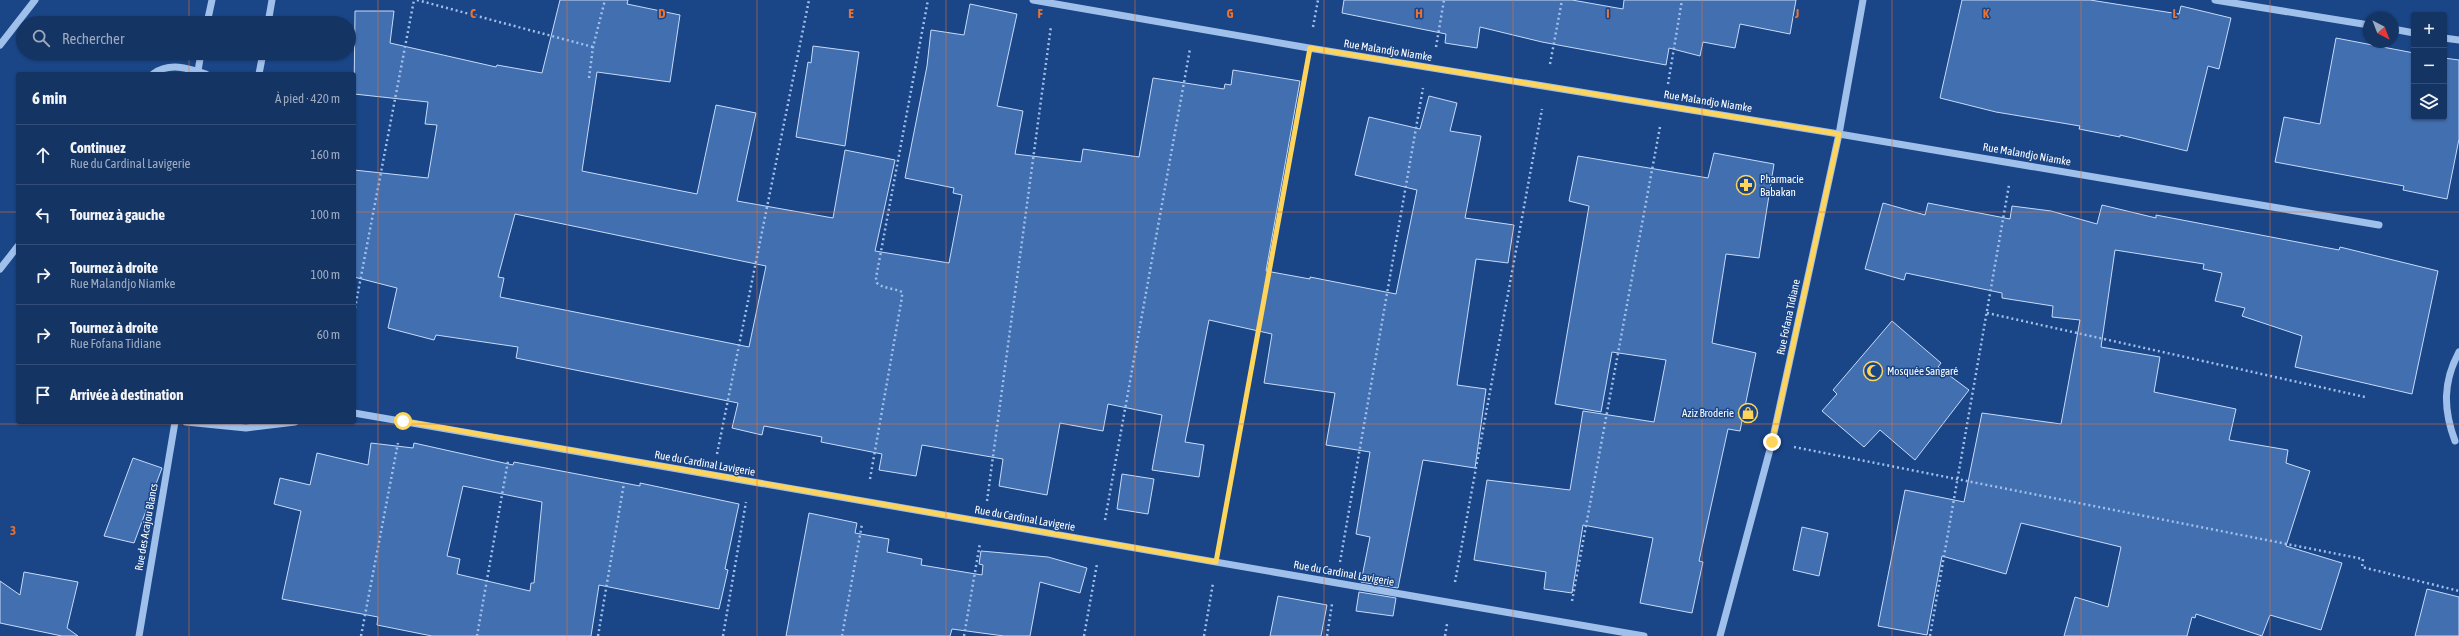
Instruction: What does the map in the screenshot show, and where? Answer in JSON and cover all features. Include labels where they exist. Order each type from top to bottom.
[{"type":"street","points":[[23,16],[35,0]]},
{"type":"street","points":[[209,16],[212,0]]},
{"type":"street","points":[[269,16],[272,0]]},
{"type":"street","name":"Rue Malandjo Niamke","points":[[1033,0],[1194,29],[1664,105],[2379,225]]},
{"type":"street","name":"Rue Fofana Tidiane","points":[[1720,636],[1772,442],[1839,134],[1863,0]]},
{"type":"street","points":[[2215,0],[2363,24]]},
{"type":"street","points":[[0,45],[16,24]]},
{"type":"street","points":[[2399,30],[2411,32]]},
{"type":"street","points":[[2447,38],[2459,40]]},
{"type":"street","points":[[156,72],[163,67],[171,66],[198,71],[200,60]]},
{"type":"street","points":[[259,72],[262,60]]},
{"type":"street","points":[[0,269],[16,249]]},
{"type":"street","points":[[2455,441],[2448,423],[2445,404],[2447,384],[2452,366],[2459,352]]},
{"type":"street","name":"Rue du Cardinal Lavigerie","points":[[356,413],[512,439],[749,482],[984,521],[1100,543],[1644,636]]},
{"type":"street","name":"Rue des Acajou Blancs","points":[[139,636],[175,424]]},
{"type":"street","points":[[206,424],[246,428],[279,424]]},
{"type":"path","points":[[356,303],[414,0]]},
{"type":"path","points":[[417,0],[593,47]]},
{"type":"path","points":[[589,78],[593,47],[605,0]]},
{"type":"path","points":[[712,475],[809,0]]},
{"type":"path","points":[[842,636],[902,297],[902,292],[882,287],[877,283],[876,278],[928,0]]},
{"type":"path","points":[[1204,636],[1216,562],[1318,0]]},
{"type":"path","points":[[1327,636],[1430,68],[1444,0]]},
{"type":"path","points":[[1445,636],[1562,0]]},
{"type":"path","points":[[1568,624],[1682,0]]},
{"type":"path","points":[[964,636],[984,521],[1054,5]]},
{"type":"path","points":[[1084,636],[1194,29]]},
{"type":"path","points":[[1930,636],[2013,163]]},
{"type":"path","points":[[1987,313],[2365,397]]},
{"type":"path","points":[[361,636],[403,421]]},
{"type":"path","points":[[477,636],[512,439]]},
{"type":"path","points":[[1772,442],[1957,480],[2364,559],[2362,567],[2459,590]]},
{"type":"path","points":[[598,636],[628,460]]},
{"type":"path","points":[[723,636],[749,482]]},
{"type":"building","points":[[560,0],[628,0],[627,4],[680,15],[670,82],[597,72],[582,171],[697,194],[716,105],[756,113],[737,201],[833,218],[845,150],[895,160],[875,251],[949,263],[962,195],[953,193],[954,188],[905,178],[927,66],[931,30],[964,35],[970,4],[1017,14],[997,106],[1023,111],[1015,154],[1081,162],[1083,149],[1139,157],[1153,78],[1224,89],[1225,84],[1231,85],[1233,70],[1300,81],[1266,271],[1310,279],[1310,277],[1396,294],[1417,190],[1355,175],[1369,117],[1420,129],[1429,96],[1457,103],[1450,131],[1481,136],[1465,218],[1514,225],[1508,263],[1476,259],[1457,385],[1486,389],[1475,468],[1423,460],[1398,588],[1361,582],[1370,537],[1356,534],[1370,452],[1326,445],[1335,393],[1264,383],[1272,334],[1209,320],[1185,442],[1204,445],[1199,477],[1152,470],[1162,415],[1108,404],[1103,431],[1060,423],[1047,495],[999,486],[1003,459],[922,445],[916,476],[879,470],[882,454],[821,442],[822,437],[764,426],[762,435],[732,428],[738,403],[516,358],[518,347],[436,335],[434,340],[388,328],[397,288],[356,278],[356,170],[428,178],[437,125],[425,124],[428,102],[356,94],[356,72],[354,72],[354,60],[356,60],[355,11],[394,11],[390,43],[496,67],[497,65],[542,73]],"holes":[[[515,214],[766,266],[749,347],[500,297],[504,278],[498,277]]]},
{"type":"building","points":[[1344,0],[1572,0],[1623,9],[1624,0],[1796,0],[1790,34],[1740,24],[1735,48],[1703,42],[1700,56],[1669,48],[1666,65],[1542,42],[1480,27],[1477,48],[1445,43],[1446,34],[1342,13]]},
{"type":"building","points":[[1962,0],[2090,0],[2179,14],[2181,6],[2231,18],[2219,69],[2208,66],[2187,151],[2120,135],[2120,137],[2079,129],[2080,126],[1996,112],[1940,98]]},
{"type":"building","points":[[2336,38],[2363,43],[2363,48],[2388,48],[2411,52],[2411,120],[2447,120],[2447,58],[2459,60],[2459,139],[2447,199],[2403,190],[2404,186],[2275,162],[2284,117],[2320,124]]},
{"type":"building","points":[[813,46],[859,52],[845,146],[796,137],[808,62],[811,63]]},
{"type":"building","points":[[1714,153],[1774,164],[1759,258],[1726,254],[1712,343],[1756,353],[1740,431],[1728,429],[1699,561],[1703,562],[1692,613],[1640,603],[1653,538],[1583,525],[1572,593],[1544,589],[1546,572],[1474,560],[1487,480],[1570,490],[1583,411],[1654,422],[1666,360],[1612,352],[1601,412],[1555,404],[1589,206],[1569,201],[1578,156],[1708,178]]},
{"type":"building","points":[[1883,203],[1925,215],[1928,203],[2010,219],[2012,206],[2051,211],[2097,224],[2102,205],[2156,218],[2156,215],[2339,250],[2340,247],[2438,271],[2412,394],[2295,367],[2302,336],[2242,316],[2245,308],[2215,301],[2222,273],[2203,269],[2204,264],[2115,250],[2101,347],[2160,357],[2154,392],[2236,409],[2229,440],[2288,450],[2286,463],[2310,471],[2286,546],[2342,563],[2321,630],[2270,615],[2262,636],[2196,614],[2195,618],[2192,617],[2187,636],[2064,636],[2075,597],[2108,607],[2121,547],[2021,523],[2006,574],[1942,556],[1927,635],[1878,626],[1905,490],[1964,502],[1982,413],[2061,424],[2080,320],[2052,317],[2053,306],[2002,298],[2002,293],[1906,273],[1904,280],[1865,269]]},
{"type":"building","points":[[1892,321],[1941,363],[1938,367],[1969,390],[1915,460],[1880,430],[1864,447],[1822,411],[1837,394],[1833,390]]},
{"type":"building","points":[[371,443],[413,448],[414,443],[513,465],[514,462],[640,486],[640,483],[739,504],[725,569],[728,570],[719,609],[599,585],[591,636],[432,636],[377,625],[378,617],[282,599],[301,511],[274,504],[280,478],[310,485],[317,453],[368,465]],"holes":[[[463,486],[542,502],[534,583],[531,583],[530,591],[457,574],[460,559],[447,556]]]},
{"type":"building","points":[[133,458],[162,468],[134,543],[104,536]]},
{"type":"building","points":[[1122,474],[1154,479],[1148,514],[1117,509]]},
{"type":"building","points":[[809,513],[857,523],[855,533],[889,539],[887,552],[922,559],[921,565],[982,575],[983,565],[979,564],[981,551],[1048,557],[1087,568],[1080,593],[1040,582],[1030,636],[1004,636],[952,629],[950,636],[786,636]]},
{"type":"building","points":[[1802,527],[1828,533],[1819,576],[1793,570]]},
{"type":"building","points":[[24,572],[78,582],[67,628],[78,636],[62,636],[0,623],[0,581],[20,595]]},
{"type":"building","points":[[2427,589],[2459,597],[2459,636],[2415,636]]},
{"type":"building","points":[[1359,592],[1396,598],[1393,616],[1356,611]]},
{"type":"building","points":[[1278,596],[1327,605],[1321,636],[1270,636]]},
{"type":"place","name":"Pharmacie Babakan","points":[[1746,185]]},
{"type":"place","name":"Mosquée Sangaré","points":[[1873,371]]},
{"type":"place","name":"Aziz Broderie","points":[[1748,413]]},
{"type":"route","points":[[403,421],[1216,562],[1310,48],[1839,134],[1772,442]]}]
